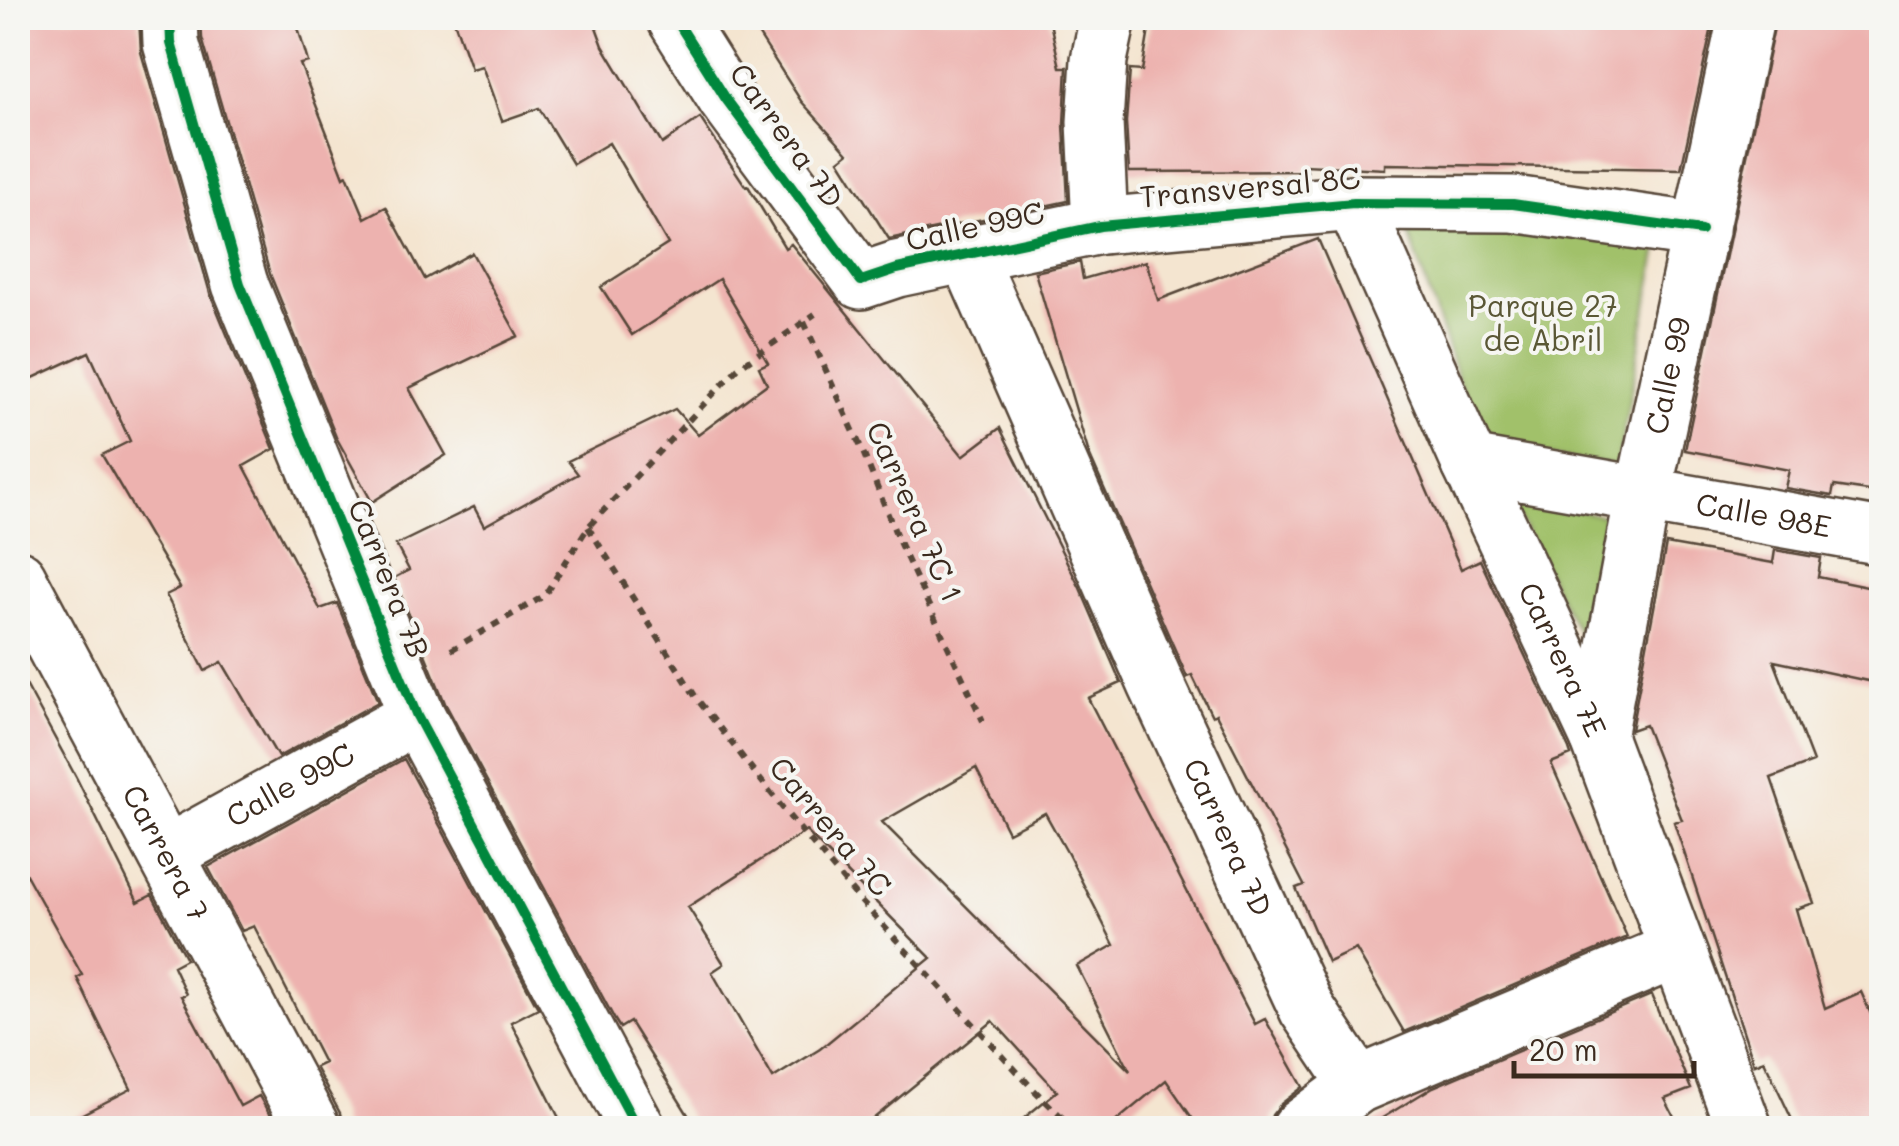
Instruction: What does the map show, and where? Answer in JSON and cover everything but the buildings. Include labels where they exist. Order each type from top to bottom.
[{"type":"street","name":"Carrera 7B","points":[[170,18],[172,44],[240,284],[409,697],[637,1128]]},
{"type":"street","name":"Carrera 7D","points":[[675,18],[726,99],[861,281]]},
{"type":"street","points":[[1100,226],[1095,122],[1099,60],[1108,18]]},
{"type":"street","name":"Calle 99","points":[[1598,737],[1643,495],[1746,18]]},
{"type":"street","name":"Transversal 8C","points":[[1100,226],[1354,202],[1514,204],[1702,231]]},
{"type":"street","name":"Carrera 7E","points":[[1354,202],[1470,464],[1598,737],[1744,1128]]},
{"type":"street","name":"Calle 99C","points":[[861,281],[897,269],[1100,226]]},
{"type":"street","name":"Carrera 7D","points":[[967,253],[1156,684],[1290,973],[1307,1009],[1358,1085]]},
{"type":"street","name":"Calle 98E","points":[[1470,464],[1882,537]]},
{"type":"street","name":"Carrera 7","points":[[18,578],[312,1128]]},
{"type":"street","name":"Calle 99C","points":[[166,854],[409,697]]},
{"type":"street","points":[[1300,1128],[1358,1085],[1677,950]]},
{"type":"path","points":[[409,697],[544,596],[588,526],[738,368],[861,281]]},
{"type":"green space","name":"Parque 27 de Abril","points":[[1519,220],[1658,248],[1617,466],[1481,446],[1406,225]]},
{"type":"green space","points":[[1508,497],[1604,516],[1585,646]]},
{"type":"cycle path","points":[[170,18],[171,43],[240,284],[417,716],[637,1128]]},
{"type":"cycle path","points":[[675,18],[726,99],[861,281],[897,269],[1100,226],[1354,203],[1513,204],[1701,231]]}]
